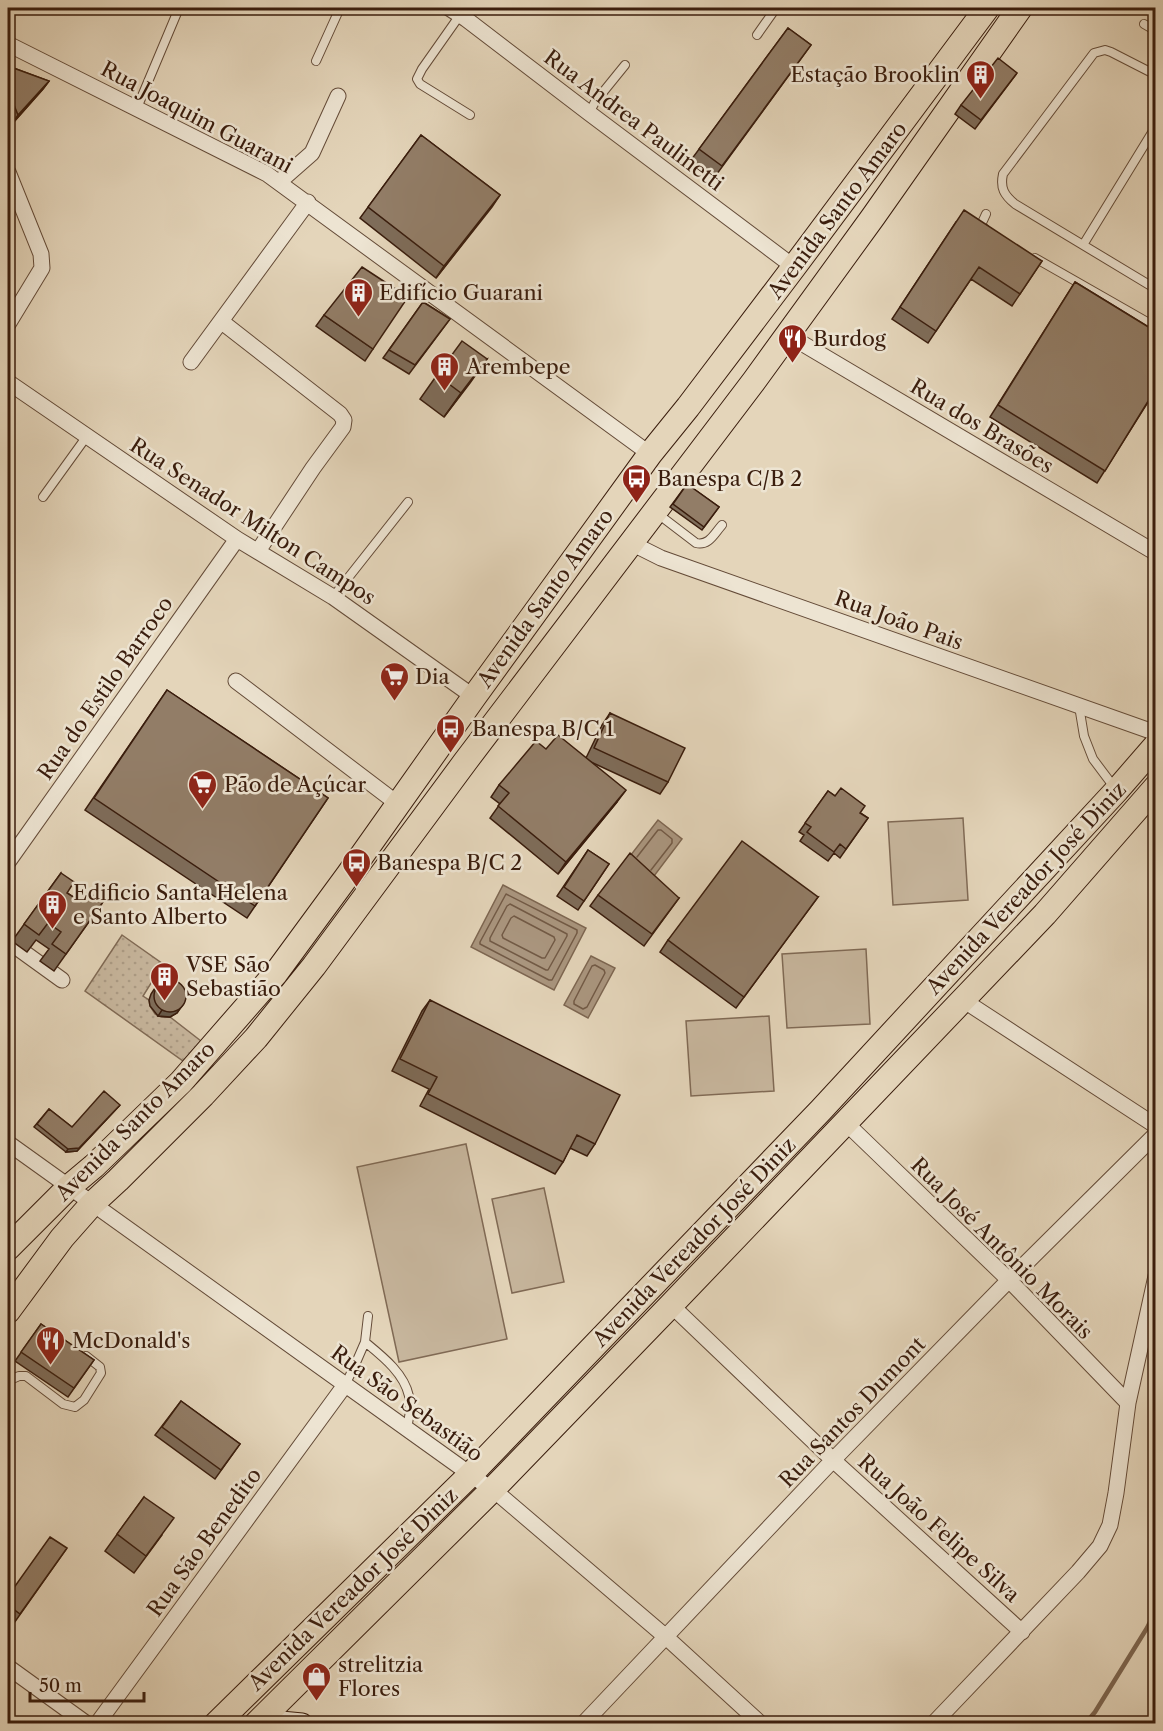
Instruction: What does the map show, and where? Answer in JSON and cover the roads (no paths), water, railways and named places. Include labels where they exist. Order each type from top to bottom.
[{"type":"main road","name":"Avenida Santo Amaro","points":[[8,1248],[181,1082],[276,973],[650,454],[794,267],[987,8]]},
{"type":"main road","name":"Avenida Santo Amaro","points":[[8,1311],[62,1238],[92,1204],[203,1095],[263,1029],[314,966],[788,335],[1020,8]]},
{"type":"main road","name":"Avenida Vereador José Diniz","points":[[216,1724],[470,1475],[822,1110],[1155,746]]},
{"type":"main road","name":"Avenida Vereador José Diniz","points":[[258,1722],[492,1490],[846,1123],[1044,914],[1155,787]]},
{"type":"street","name":"Rua Andrea Paulinetti","points":[[462,12],[589,113],[794,267]]},
{"type":"street","name":"Rua Joaquim Guarani","points":[[8,44],[267,174],[650,454]]},
{"type":"street","points":[[279,182],[312,153],[338,96]]},
{"type":"street","points":[[8,172],[41,254],[42,268],[8,324]]},
{"type":"street","points":[[191,362],[308,202]]},
{"type":"street","points":[[222,322],[343,416],[344,420],[344,427],[313,468],[258,551]]},
{"type":"street","name":"Rua dos Brasões","points":[[788,335],[1155,553]]},
{"type":"street","name":"Rua Senador Milton Campos","points":[[8,382],[237,539],[333,597],[474,697]]},
{"type":"street","name":"Rua do Estilo Barroco","points":[[8,862],[237,539]]},
{"type":"street","name":"Rua João Pais","points":[[631,543],[662,558],[1155,733]]},
{"type":"street","points":[[236,681],[398,804]]},
{"type":"street","points":[[8,941],[62,980]]},
{"type":"street","points":[[963,1000],[1155,1126]]},
{"type":"street","name":"Rua José Antônio Morais","points":[[846,1123],[1009,1280],[1128,1403]]},
{"type":"street","name":"Rua Santos Dumont","points":[[583,1724],[832,1460],[1155,1134]]},
{"type":"street","name":"Rua São Sebastião","points":[[8,1143],[492,1490],[666,1637],[761,1724]]},
{"type":"street","points":[[933,1724],[1095,1554],[1105,1539],[1116,1493],[1128,1403],[1155,1276]]},
{"type":"street","name":"Rua João Felipe Silva","points":[[671,1305],[832,1460],[1022,1632]]},
{"type":"street","name":"Rua São Benedito","points":[[97,1724],[345,1385]]},
{"type":"street","points":[[8,1667],[87,1724]]},
{"type":"street","points":[[258,1722],[302,1724]]},
{"type":"lane","points":[[137,108],[179,8]]},
{"type":"lane","points":[[316,61],[340,8]]},
{"type":"lane","points":[[757,35],[776,8]]},
{"type":"lane","points":[[462,12],[417,79],[420,84],[470,115]]},
{"type":"lane","points":[[1144,24],[1155,31]]},
{"type":"lane","points":[[1151,286],[1007,197],[1001,183],[1003,174],[1094,53],[1104,50],[1111,52],[1155,75]]},
{"type":"lane","points":[[589,113],[625,65]]},
{"type":"lane","points":[[1083,245],[1155,126]]},
{"type":"lane","points":[[986,214],[982,227],[996,236]]},
{"type":"lane","points":[[1026,253],[1155,327]]},
{"type":"lane","points":[[43,497],[87,436]]},
{"type":"lane","points":[[333,597],[408,502]]},
{"type":"lane","points":[[654,512],[696,543],[703,545],[722,525]]},
{"type":"lane","points":[[1079,706],[1084,736],[1093,759],[1117,790]]},
{"type":"lane","points":[[345,1385],[365,1342],[368,1316]]},
{"type":"lane","points":[[365,1342],[385,1358],[402,1378],[410,1396],[410,1412],[406,1429]]},
{"type":"lane","points":[[8,1381],[19,1376],[26,1376],[63,1404],[75,1407],[84,1400],[101,1373],[100,1367],[79,1351]]},
{"type":"water","points":[[658,820],[682,839],[648,884],[623,865]]},
{"type":"water","points":[[503,885],[586,928],[554,990],[471,947]]},
{"type":"water","points":[[591,956],[615,968],[588,1018],[564,1005]]},
{"type":"waterway","points":[[1085,1724],[1095,1712],[1156,1610]]},
{"type":"place","name":"Estação Brooklin","points":[[981,100]]},
{"type":"place","name":"Edifício Guarani","points":[[358,318]]},
{"type":"place","name":"Burdog","points":[[792,364]]},
{"type":"place","name":"Arembepe","points":[[445,392]]},
{"type":"place","name":"Banespa C/B 2","points":[[636,504]]},
{"type":"place","name":"Dia","points":[[394,702]]},
{"type":"place","name":"Banespa B/C 1","points":[[451,754]]},
{"type":"place","name":"Pão de Açúcar","points":[[203,810]]},
{"type":"place","name":"Banespa B/C 2","points":[[356,888]]},
{"type":"place","name":"Edificio Santa Helena e Santo Alberto","points":[[52,930]]},
{"type":"place","name":"VSE São Sebastião","points":[[165,1002]]},
{"type":"place","name":"McDonald's","points":[[51,1366]]},
{"type":"place","name":"strelitzia Flores","points":[[317,1702]]}]
